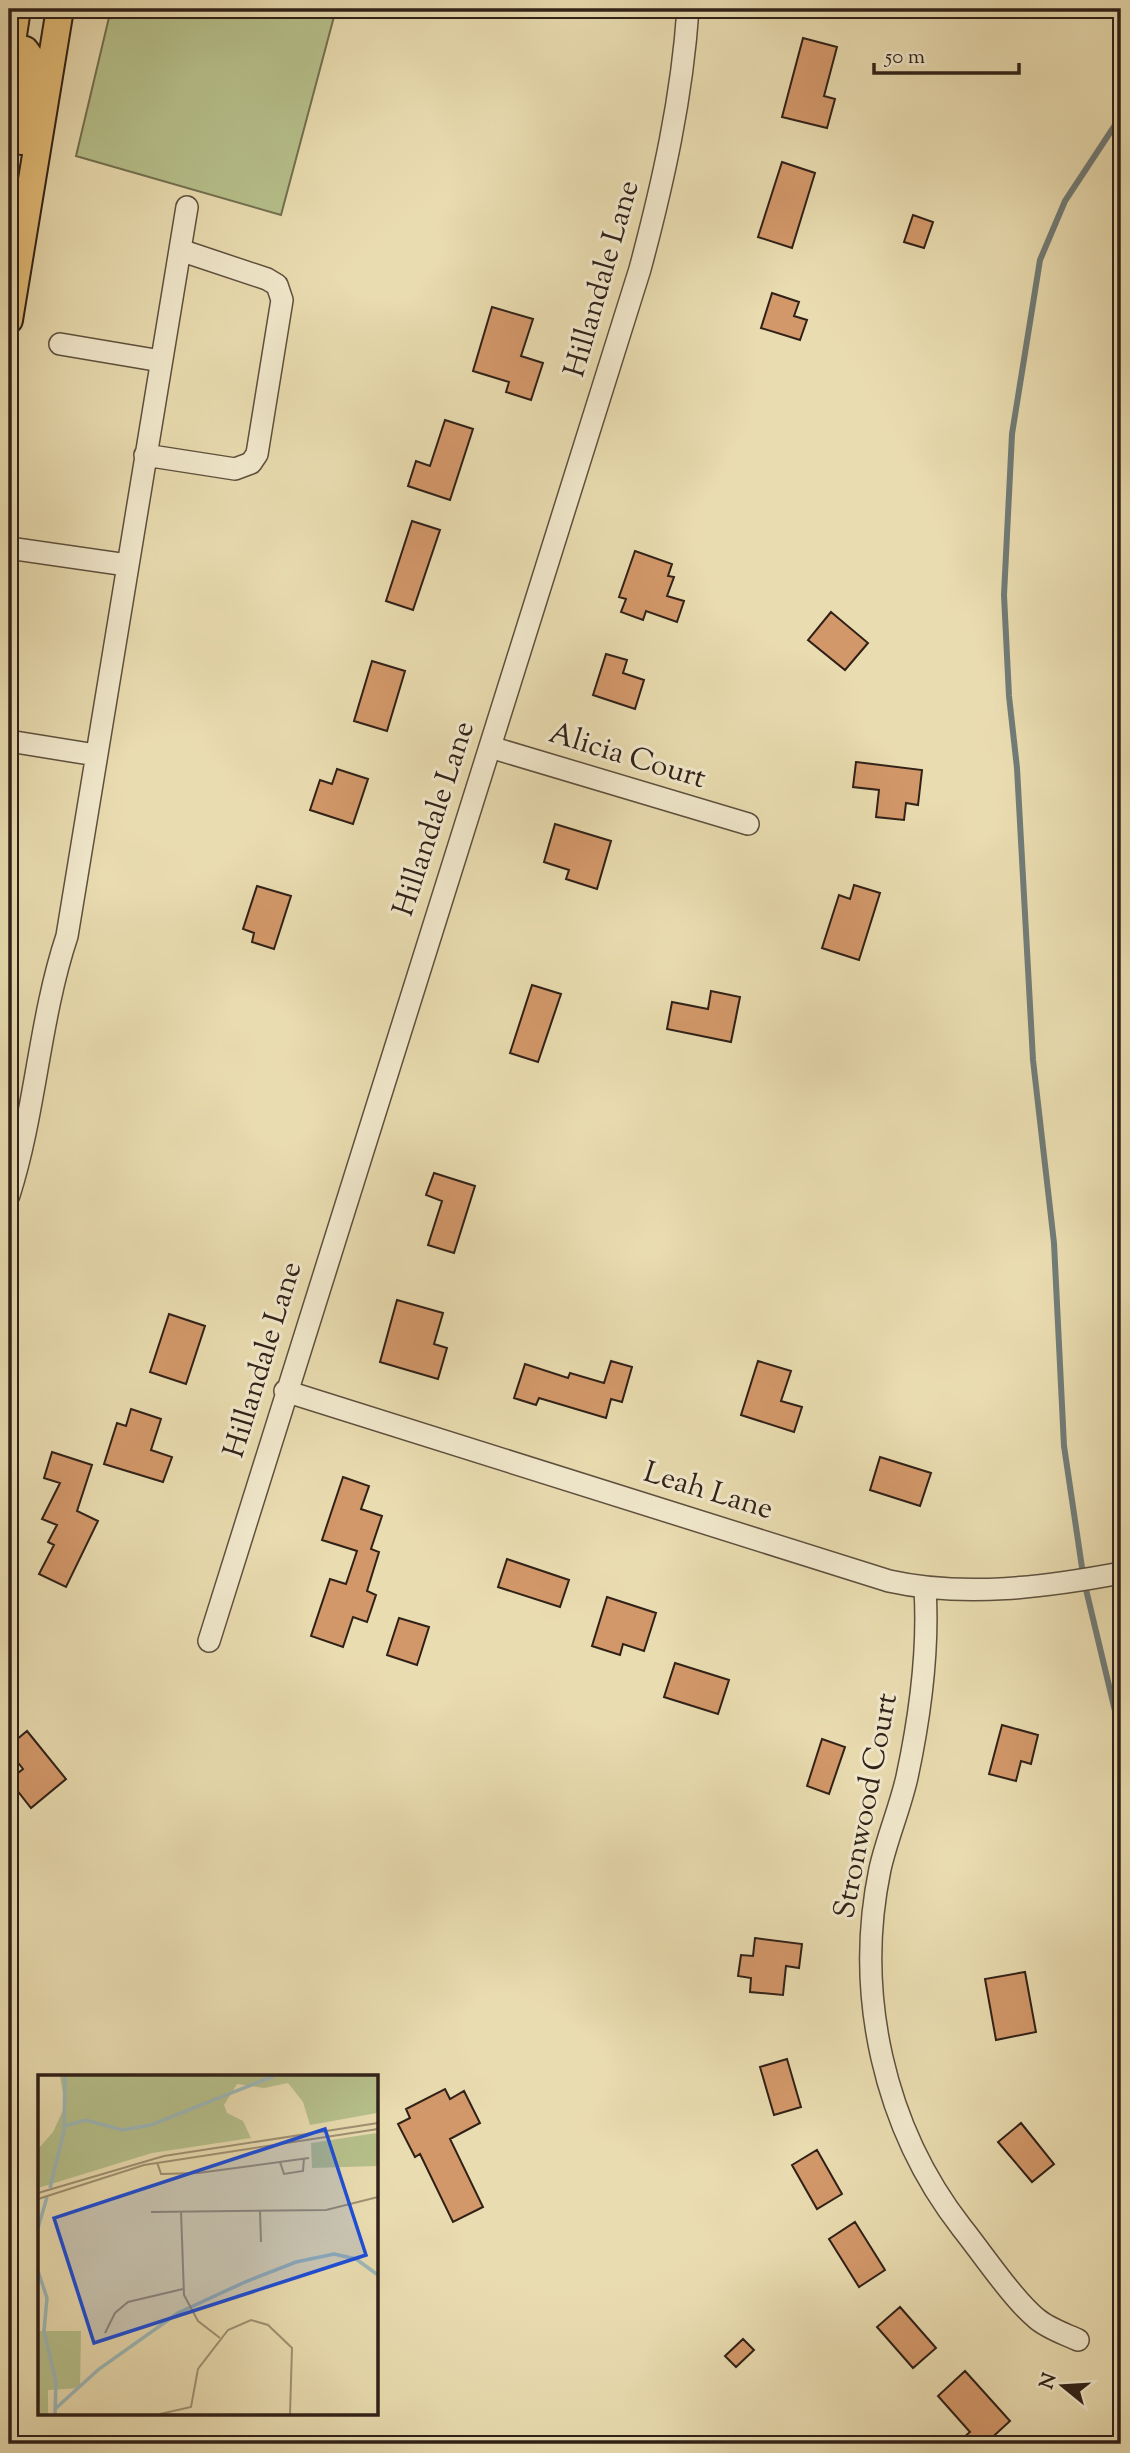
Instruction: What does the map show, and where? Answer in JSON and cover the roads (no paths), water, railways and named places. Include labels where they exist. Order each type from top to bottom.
[{"type":"main road","points":[[9,289],[30,57],[25,50],[10,54],[17,9]]},
{"type":"main road","points":[[9,320],[60,9]]},
{"type":"street","name":"Hillandale Lane","points":[[209,1641],[649,233],[677,111],[688,9]]},
{"type":"street","points":[[9,1195],[22,1153],[48,996],[67,936],[187,206]]},
{"type":"street","points":[[145,454],[235,469],[245,467],[257,454],[282,300],[280,290],[267,279],[180,250]]},
{"type":"street","points":[[60,344],[161,361]]},
{"type":"street","points":[[9,548],[127,565]]},
{"type":"street","points":[[9,741],[96,755]]},
{"type":"street","name":"Alicia Court","points":[[490,747],[748,824]]},
{"type":"street","name":"Leah Lane","points":[[285,1391],[889,1581],[925,1589],[1019,1587],[1121,1573]]},
{"type":"street","name":"Stronwood Court","points":[[925,1589],[928,1635],[916,1720],[906,1779],[880,1869],[872,1933],[871,1987],[883,2068],[911,2146],[943,2204],[1037,2319],[1078,2340]]},
{"type":"waterway","points":[[1121,116],[1065,201],[1040,260],[1012,434],[1004,595],[1009,696],[1017,768],[1033,1060],[1054,1243],[1064,1446],[1084,1581],[1121,1736]]}]
